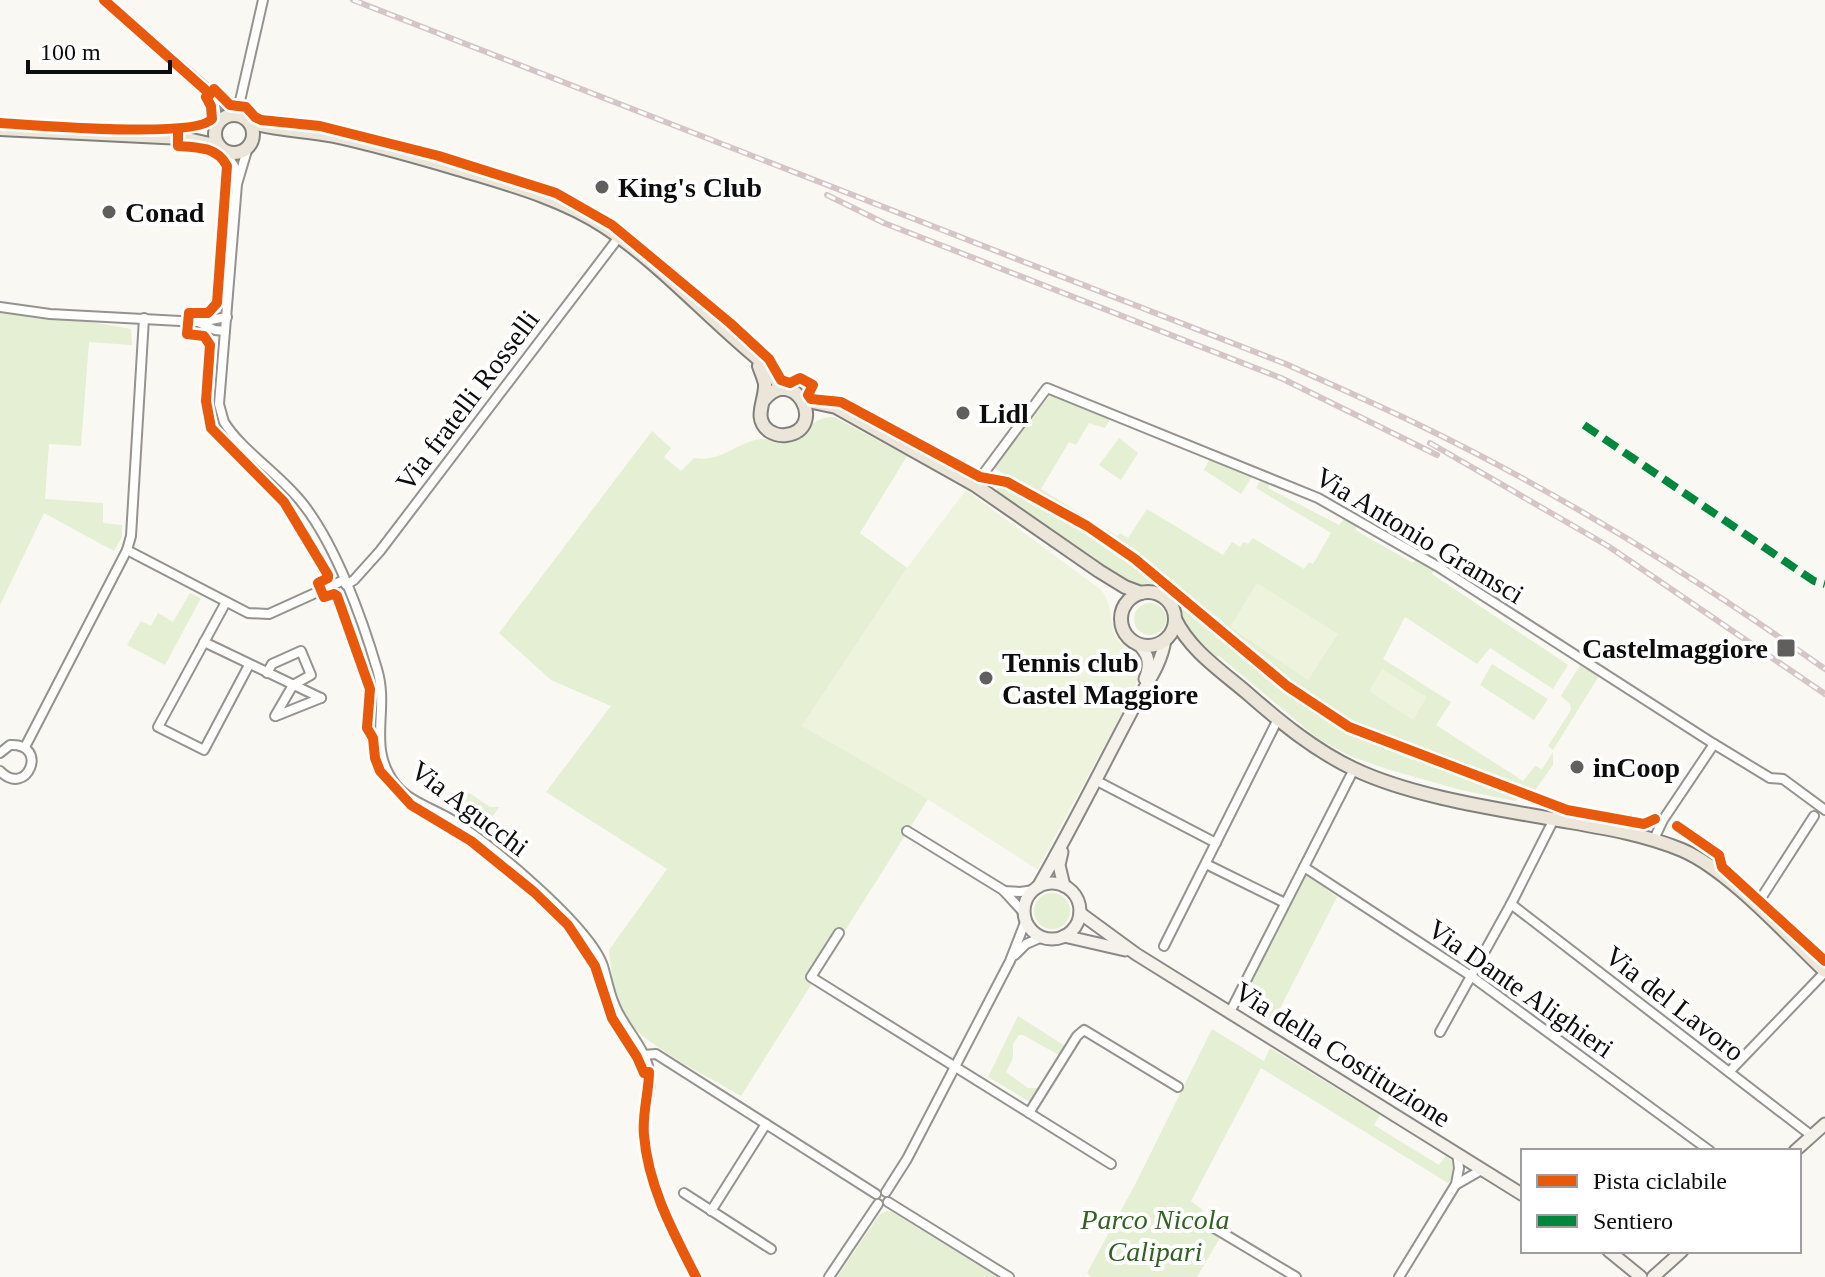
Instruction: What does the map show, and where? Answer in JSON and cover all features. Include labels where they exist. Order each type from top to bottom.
[{"type":"main road","points":[[183,138],[236,114],[250,122],[278,130],[356,141],[497,181],[577,211],[619,237],[766,365],[773,379],[785,389],[811,404],[836,407],[975,485],[1125,587],[1162,596],[1173,608],[1175,619],[1196,649],[1314,746],[1354,769],[1444,796],[1654,839],[1701,859],[1825,971]]},
{"type":"main road","points":[[249,146],[254,132],[250,122]]},
{"type":"main road","points":[[218,124],[215,137],[222,148]]},
{"type":"main road","points":[[0,129],[183,138],[235,153],[278,130]]},
{"type":"main road","points":[[754,356],[764,382],[761,420],[771,432],[791,434],[805,421],[828,411],[846,413]]},
{"type":"main road","points":[[763,401],[775,391],[785,389]]},
{"type":"main road","points":[[803,400],[805,421]]},
{"type":"main road","points":[[1099,571],[1115,592],[1123,610],[1124,630],[1138,644],[1149,646],[1167,638],[1175,619]]},
{"type":"main road","points":[[1123,610],[1131,599],[1141,593]]},
{"type":"main road","points":[[1167,638],[1196,649]]},
{"type":"street","points":[[104,0],[236,114],[263,0]]},
{"type":"street","points":[[214,98],[218,124]]},
{"type":"street","points":[[237,184],[249,146]]},
{"type":"street","points":[[222,148],[234,166],[237,184]]},
{"type":"street","name":"Via Agucchi","points":[[237,184],[219,404],[224,422],[304,505],[330,546],[383,691],[378,737],[386,770],[405,794],[476,837],[554,902],[602,965],[615,1007],[643,1055],[649,1072],[643,1123],[650,1165],[667,1220],[696,1277]]},
{"type":"street","name":"Via fratelli Rosselli","points":[[127,550],[248,613],[269,614],[354,580],[380,551],[619,237]]},
{"type":"street","points":[[0,307],[50,314],[199,322],[227,317]]},
{"type":"street","points":[[25,747],[127,550],[131,536],[144,318]]},
{"type":"street","points":[[199,322],[225,331]]},
{"type":"street","name":"Via Antonio Gramsci","points":[[975,485],[1047,388],[1318,498],[1437,566],[1714,744]]},
{"type":"street","points":[[226,602],[158,727],[204,750],[249,665]]},
{"type":"street","points":[[829,1277],[884,1200],[907,1159],[1010,961],[1025,917],[1025,903],[1064,845],[1135,705],[1162,659],[1167,638]]},
{"type":"street","points":[[204,642],[249,665],[267,673],[293,685],[321,698],[275,716],[293,685],[311,675],[301,651],[272,664],[267,673]]},
{"type":"street","points":[[1135,705],[1149,669],[1147,655],[1138,644]]},
{"type":"street","points":[[1164,946],[1278,719]]},
{"type":"street","points":[[1654,839],[1663,820],[1714,744],[1770,778],[1783,779],[1825,810]]},
{"type":"street","points":[[0,753],[10,745],[25,747],[32,757],[29,772],[19,779],[0,771]]},
{"type":"street","points":[[1230,1012],[1354,769]]},
{"type":"street","points":[[1097,781],[1216,843]]},
{"type":"street","points":[[1756,906],[1814,816]]},
{"type":"street","points":[[1440,1032],[1554,819]]},
{"type":"street","points":[[907,831],[1003,890],[1030,928],[1042,937],[1051,939],[1064,936],[1075,926],[1080,913],[1078,900],[1064,886],[1059,865],[1064,845]]},
{"type":"street","points":[[1206,864],[1285,903]]},
{"type":"street","name":"Via Dante Alighieri","points":[[1304,867],[1471,976],[1707,1149]]},
{"type":"street","points":[[1003,890],[1020,892],[1051,883],[1064,886]]},
{"type":"street","name":"Via del Lavoro","points":[[1511,904],[1812,1136]]},
{"type":"street","name":"Via della Costituzione","points":[[1080,913],[1136,954],[1521,1194]]},
{"type":"street","points":[[839,933],[811,977],[1111,1164]]},
{"type":"street","name":"Via della Costituzione","points":[[1064,936],[1106,944],[1136,954]]},
{"type":"street","points":[[1010,961],[1026,944],[1042,937]]},
{"type":"street","points":[[1729,1072],[1825,971]]},
{"type":"street","points":[[1029,1113],[1077,1036],[1084,1030],[1178,1087]]},
{"type":"street","points":[[643,1055],[656,1054],[876,1194],[882,1191],[884,1200],[1009,1277]]},
{"type":"street","points":[[711,1211],[766,1124]]},
{"type":"street","points":[[1797,1149],[1825,1124]]},
{"type":"street","points":[[1399,1277],[1456,1184],[1459,1168],[1457,1153]]},
{"type":"street","points":[[1456,1184],[1483,1169]]},
{"type":"street","points":[[684,1193],[771,1249]]},
{"type":"street","points":[[1201,1220],[1296,1277]]},
{"type":"street","points":[[1611,1253],[1641,1277]]},
{"type":"street","points":[[1653,1277],[1680,1253]]},
{"type":"green space","points":[[0,312],[131,329],[132,345],[89,342],[81,446],[49,444],[45,499],[103,503],[103,523],[122,525],[122,537],[114,551],[44,513],[0,605]]},
{"type":"green space","points":[[1051,394],[1111,418],[1105,428],[1089,423],[1076,445],[1069,442],[1041,489],[1117,536],[1120,533],[1128,538],[1147,509],[1223,555],[1232,542],[1240,547],[1243,542],[1248,544],[1253,538],[1304,569],[1309,562],[1313,564],[1331,533],[1256,488],[1260,481],[1266,480],[1270,482],[1268,488],[1339,525],[1344,519],[1357,526],[1355,530],[1413,563],[1416,559],[1434,570],[1432,574],[1568,665],[1553,689],[1490,648],[1477,664],[1405,617],[1383,659],[1451,702],[1436,725],[1523,781],[1535,766],[1542,769],[1553,752],[1553,765],[1533,793],[1515,801],[1461,790],[1350,756],[1317,738],[1219,656],[1214,657],[1186,631],[1180,607],[1168,592],[1134,587],[996,490],[1006,475],[992,467]]},
{"type":"green space","points":[[834,417],[907,456],[860,533],[907,568],[802,726],[1117,722],[1037,869],[928,799],[741,1096],[661,1049],[645,1038],[624,1016],[615,992],[609,950],[667,869],[546,792],[611,706],[551,680],[499,633],[652,431],[671,448],[664,457],[681,471],[694,458],[712,458],[751,441],[791,441],[819,420]]},
{"type":"green space","points":[[1119,438],[1138,453],[1121,480],[1099,465]]},
{"type":"green space","points":[[1210,458],[1253,475],[1241,494],[1204,470]]},
{"type":"green space","name":"Tennis club Castel Maggiore","points":[[966,490],[1100,589],[1109,606],[1116,637],[1136,658],[1139,667],[1133,692],[1037,869],[928,799],[802,726],[907,568]]},
{"type":"green space","points":[[1257,583],[1338,634],[1308,680],[1230,627]]},
{"type":"green space","points":[[190,593],[201,598],[165,665],[127,645],[141,621],[151,626],[158,613],[173,622]]},
{"type":"green space","points":[[1150,603],[1162,607],[1166,619],[1162,631],[1150,635],[1138,631],[1134,619],[1138,607]]},
{"type":"green space","points":[[1492,664],[1548,699],[1534,720],[1480,685]]},
{"type":"green space","points":[[1581,664],[1599,676],[1553,750],[1548,746],[1571,710],[1570,704],[1561,696]]},
{"type":"green space","points":[[1382,669],[1427,697],[1413,720],[1369,691]]},
{"type":"green space","points":[[466,791],[490,807],[499,807],[487,825],[501,836],[495,843],[451,813]]},
{"type":"green space","points":[[1306,875],[1337,897],[1273,1022],[1242,1002]]},
{"type":"green space","points":[[1052,893],[1064,899],[1070,911],[1064,923],[1052,929],[1040,923],[1034,911],[1040,899]]},
{"type":"green space","points":[[1018,1016],[1065,1046],[1059,1055],[1023,1035],[1019,1035],[1013,1044],[1013,1058],[1006,1072],[1028,1088],[1039,1088],[1030,1102],[988,1077]]},
{"type":"green space","name":"Parco Nicola Calipari","points":[[1212,1029],[1264,1061],[1270,1048],[1380,1115],[1374,1125],[1439,1165],[1446,1156],[1452,1161],[1453,1178],[1448,1183],[1261,1068],[1191,1201],[1203,1210],[1196,1223],[1220,1238],[1197,1277],[1091,1277],[1087,1273],[1137,1181]]},
{"type":"green space","name":"Parco Nicola Calipari","points":[[887,1211],[997,1277],[837,1277],[880,1214]]},
{"type":"railway","points":[[353,0],[1286,364],[1350,393],[1467,449],[1572,506],[1726,601],[1825,669]]},
{"type":"railway","points":[[827,195],[884,223],[1281,378],[1437,455]]},
{"type":"railway","points":[[1430,443],[1608,546],[1825,694]]},
{"type":"marked path","points":[[1584,425],[1814,581],[1825,584]]},
{"type":"cycle path","points":[[104,0],[210,94]]},
{"type":"cycle path","points":[[210,94],[214,89],[230,105],[246,107],[261,120],[320,126],[439,156],[556,193],[612,225],[730,323],[769,359],[781,380],[790,383],[800,378],[813,385],[808,395],[811,399],[841,402],[980,477],[1007,482],[1087,526],[1135,559],[1287,686],[1349,727],[1567,810],[1644,824],[1655,819]]},
{"type":"cycle path","points":[[0,123],[146,130],[199,125],[212,119],[211,106],[206,97],[210,94]]},
{"type":"cycle path","points":[[178,129],[178,146],[212,152],[227,166],[217,303],[208,313],[189,313],[187,334],[204,336],[210,345],[206,401],[211,428],[284,502],[328,575],[318,583],[324,597],[337,596],[370,689],[367,728],[373,738],[380,771],[411,805],[471,841],[534,892],[568,925],[595,966],[612,1018],[644,1073],[649,1072],[644,1127],[646,1154],[663,1208],[696,1277]]},
{"type":"cycle path","points":[[1677,826],[1719,855],[1722,867],[1825,961]]},
{"type":"place","name":"King's Club","points":[[602,187]]},
{"type":"place","name":"Conad","points":[[109,212]]},
{"type":"place","name":"Lidl","points":[[963,413]]},
{"type":"place","name":"Castelmaggiore","points":[[1786,648]]},
{"type":"place","name":"Tennis club Castel Maggiore","points":[[986,678]]},
{"type":"place","name":"inCoop","points":[[1577,767]]}]
